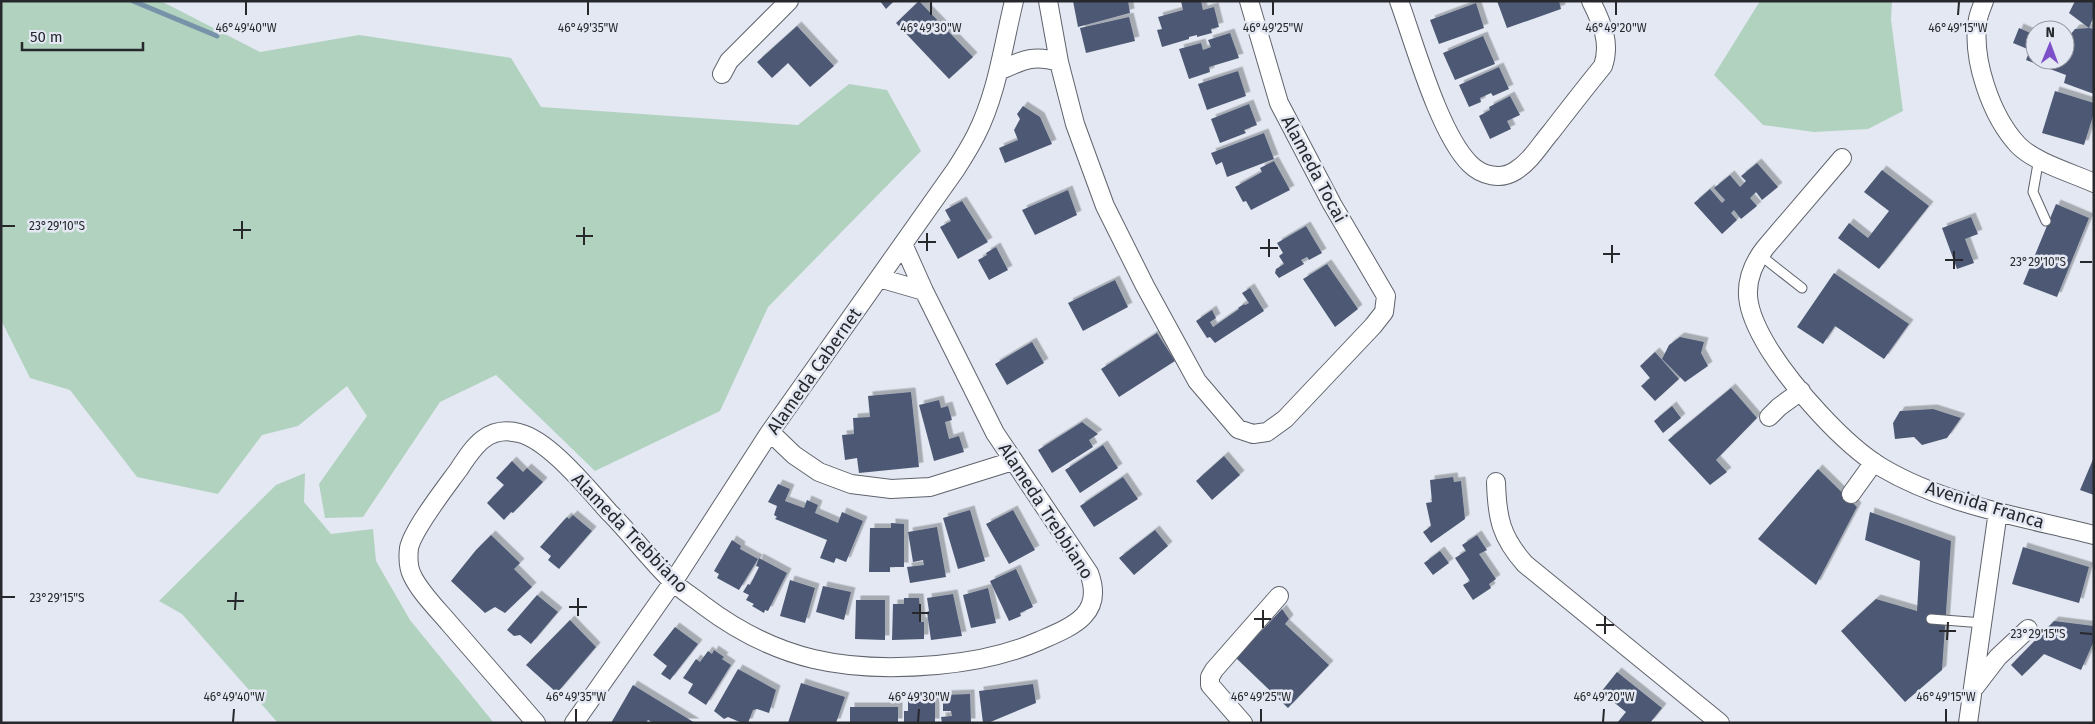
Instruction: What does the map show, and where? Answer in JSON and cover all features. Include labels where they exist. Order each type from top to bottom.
[{"type":"street","points":[[722,74],[729,61],[788,1]]},
{"type":"street","name":"Alameda Cabernet","points":[[574,723],[673,582],[770,432],[956,169],[976,135],[987,108],[999,71],[1014,1]]},
{"type":"street","name":"Alameda Tocai","points":[[1048,1],[1059,62],[1075,124],[1105,206],[1145,286],[1197,380],[1238,429],[1253,434],[1267,432],[1285,419],[1373,326],[1384,312],[1386,296],[1332,204],[1279,103],[1249,1]]},
{"type":"street","points":[[1399,1],[1434,100],[1459,150],[1482,173],[1502,176],[1513,173],[1535,155],[1603,66],[1606,57],[1605,35],[1591,1]]},
{"type":"street","points":[[1984,1],[1978,17],[1976,33],[1978,56],[1988,92],[2002,123],[2019,145],[2039,158],[2094,183]]},
{"type":"street","points":[[999,71],[1030,57],[1045,58],[1059,62]]},
{"type":"street","name":"Avenida Franca","points":[[1842,158],[1754,262],[1750,274],[1748,292],[1753,316],[1760,333],[1784,373],[1849,443],[1874,462],[1930,490],[1970,504],[2094,535]]},
{"type":"street","name":"Alameda Trebbiano","points":[[536,723],[435,606],[412,576],[408,562],[412,539],[474,446],[488,434],[501,430],[521,433],[557,457],[673,582],[721,619],[756,640],[800,656],[844,665],[909,667],[968,662],[1030,645],[1070,627],[1087,612],[1093,600],[1094,587],[1089,572],[995,433],[924,291],[903,244]]},
{"type":"street","points":[[879,278],[924,291]]},
{"type":"street","points":[[1769,417],[1801,391]]},
{"type":"street","points":[[770,432],[794,455],[819,472],[850,484],[891,489],[930,487],[1013,461]]},
{"type":"street","points":[[1851,494],[1874,462]]},
{"type":"street","points":[[1496,482],[1497,508],[1502,528],[1512,548],[1525,564],[1720,723]]},
{"type":"street","points":[[1968,723],[1998,511]]},
{"type":"street","points":[[1243,723],[1210,685],[1210,677],[1279,596]]},
{"type":"street","points":[[1973,689],[1998,657],[2028,629]]},
{"type":"lane","points":[[2039,158],[2032,188],[2046,221]]},
{"type":"lane","points":[[1760,255],[1802,288]]},
{"type":"lane","points":[[1931,619],[1983,623]]},
{"type":"green space","points":[[1,1],[161,1],[260,52],[359,35],[511,58],[541,107],[798,125],[849,84],[887,90],[921,151],[768,307],[720,411],[595,471],[496,375],[440,402],[363,517],[325,518],[319,484],[367,416],[347,386],[298,426],[262,435],[218,494],[137,477],[70,390],[30,378],[1,320]]},
{"type":"green space","points":[[1760,1],[1892,1],[1891,20],[1903,111],[1868,129],[1814,132],[1763,125],[1714,75]]},
{"type":"green space","points":[[305,473],[304,502],[331,534],[373,529],[376,561],[410,620],[494,723],[278,723],[182,614],[159,601],[276,485]]},
{"type":"building","points":[[880,1],[894,1],[886,9]]},
{"type":"building","points":[[919,1],[973,57],[949,79],[896,23]]},
{"type":"building","points":[[1073,1],[1128,1],[1130,13],[1078,27]]},
{"type":"building","points":[[1181,1],[1201,1],[1203,10],[1214,7],[1219,27],[1211,29],[1212,33],[1189,37],[1189,39],[1162,47],[1157,30],[1162,29],[1158,17],[1183,10]]},
{"type":"building","points":[[1497,1],[1559,1],[1561,9],[1507,28]]},
{"type":"building","points":[[2075,1],[2094,1],[2094,16],[2089,28],[2069,13]]},
{"type":"building","points":[[1476,3],[1484,28],[1439,44],[1430,20]]},
{"type":"building","points":[[1129,17],[1135,41],[1086,53],[1080,28]]},
{"type":"building","points":[[797,26],[834,66],[810,87],[788,63],[772,78],[757,62]]},
{"type":"building","points":[[2019,28],[2025,31],[2025,48],[2013,43]]},
{"type":"building","points":[[2075,29],[2094,29],[2094,94],[2064,83],[2066,75],[2053,70],[2075,70]]},
{"type":"building","points":[[1230,33],[1239,58],[1209,67],[1210,72],[1189,79],[1179,49],[1201,43],[1203,50],[1211,47],[1208,40]]},
{"type":"building","points":[[1483,36],[1495,64],[1455,80],[1443,53]]},
{"type":"building","points":[[1499,67],[1509,89],[1493,96],[1491,93],[1480,98],[1481,102],[1469,107],[1459,85]]},
{"type":"building","points":[[1238,71],[1246,96],[1207,110],[1198,84]]},
{"type":"building","points":[[2055,91],[2094,103],[2094,113],[2084,145],[2042,133]]},
{"type":"building","points":[[1510,96],[1520,115],[1507,121],[1511,129],[1490,139],[1479,116],[1490,110],[1489,107]]},
{"type":"building","points":[[1249,104],[1257,125],[1244,130],[1246,133],[1220,143],[1211,119]]},
{"type":"building","points":[[1023,106],[1040,117],[1052,144],[1005,163],[999,148],[1018,140],[1014,130],[1020,119],[1017,114]]},
{"type":"building","points":[[1264,133],[1274,159],[1227,177],[1222,162],[1216,165],[1211,153]]},
{"type":"building","points":[[1274,161],[1290,190],[1251,210],[1246,201],[1243,202],[1235,187],[1262,172],[1260,168]]},
{"type":"building","points":[[1757,163],[1778,187],[1762,200],[1756,192],[1750,198],[1757,206],[1741,219],[1734,210],[1731,213],[1737,220],[1722,234],[1694,203],[1710,189],[1722,203],[1725,200],[1714,188],[1730,175],[1740,187],[1746,181],[1741,176]]},
{"type":"building","points":[[1882,170],[1929,206],[1879,269],[1838,238],[1849,223],[1868,238],[1889,211],[1864,192]]},
{"type":"building","points":[[1068,190],[1077,215],[1035,235],[1022,210]]},
{"type":"building","points":[[962,201],[988,242],[958,259],[940,227],[951,221],[945,210]]},
{"type":"building","points":[[2056,204],[2089,218],[2057,297],[2023,284]]},
{"type":"building","points":[[1971,217],[1978,234],[1965,239],[1974,263],[1957,269],[1942,228]]},
{"type":"building","points":[[1306,226],[1322,253],[1309,260],[1307,257],[1301,260],[1304,264],[1279,278],[1275,273],[1276,269],[1284,264],[1279,256],[1283,253],[1277,243]]},
{"type":"building","points":[[996,247],[1008,270],[989,280],[978,260]]},
{"type":"building","points":[[1327,264],[1358,309],[1335,327],[1303,279]]},
{"type":"building","points":[[1834,273],[1909,324],[1884,359],[1835,326],[1823,344],[1797,327]]},
{"type":"building","points":[[1115,280],[1128,307],[1083,331],[1068,303]]},
{"type":"building","points":[[1250,288],[1264,311],[1215,343],[1210,337],[1207,338],[1196,321],[1212,310],[1216,318],[1210,322],[1213,327],[1244,304],[1249,303],[1242,293]]},
{"type":"building","points":[[1157,333],[1175,361],[1119,397],[1101,369]]},
{"type":"building","points":[[1680,337],[1704,342],[1701,353],[1708,366],[1685,382],[1662,359],[1669,345]]},
{"type":"building","points":[[1032,342],[1044,363],[1007,385],[995,364]]},
{"type":"building","points":[[1655,352],[1679,379],[1655,401],[1641,386],[1650,378],[1640,366]]},
{"type":"building","points":[[1731,388],[1757,418],[1716,460],[1727,472],[1710,485],[1668,440]]},
{"type":"building","points":[[911,392],[919,467],[859,473],[857,458],[845,460],[842,435],[854,434],[853,418],[870,417],[868,396]]},
{"type":"building","points":[[939,400],[941,408],[948,406],[952,420],[945,422],[949,439],[959,436],[964,452],[934,461],[919,405]]},
{"type":"building","points":[[1672,406],[1681,418],[1663,433],[1654,421]]},
{"type":"building","points":[[1933,409],[1961,418],[1947,438],[1922,445],[1914,437],[1895,439],[1893,423],[1900,411]]},
{"type":"building","points":[[1082,422],[1098,434],[1089,440],[1093,447],[1052,473],[1038,450]]},
{"type":"building","points":[[1103,445],[1118,468],[1080,493],[1065,470]]},
{"type":"building","points":[[1224,456],[1240,475],[1212,500],[1196,481]]},
{"type":"building","points":[[2094,457],[2094,495],[2080,490]]},
{"type":"building","points":[[512,461],[523,472],[527,468],[543,482],[504,520],[487,503],[504,485],[496,478]]},
{"type":"building","points":[[1818,469],[1857,507],[1816,585],[1758,539]]},
{"type":"building","points":[[1123,477],[1138,499],[1094,527],[1080,506]]},
{"type":"building","points":[[1453,477],[1454,482],[1461,481],[1465,519],[1431,543],[1423,532],[1431,526],[1426,503],[1432,502],[1430,480]]},
{"type":"building","points":[[778,484],[790,489],[785,501],[804,508],[807,500],[818,505],[815,513],[838,523],[842,512],[863,521],[846,562],[836,558],[834,563],[820,558],[827,540],[775,519],[777,517],[774,515],[777,506],[768,502]]},
{"type":"building","points":[[970,510],[985,561],[958,569],[943,518]]},
{"type":"building","points":[[1013,510],[1035,550],[1009,564],[986,524]]},
{"type":"building","points":[[1870,512],[1951,541],[1942,670],[1905,702],[1841,631],[1876,599],[1917,611],[1920,561],[1865,540]]},
{"type":"building","points":[[573,515],[592,531],[559,569],[548,560],[551,556],[540,547],[567,517],[569,519]]},
{"type":"building","points":[[891,523],[904,524],[904,567],[890,567],[890,572],[869,572],[870,528],[891,528]]},
{"type":"building","points":[[937,527],[946,577],[910,583],[907,567],[924,565],[923,560],[913,562],[908,532]]},
{"type":"building","points":[[1155,530],[1168,546],[1134,575],[1119,558]]},
{"type":"building","points":[[491,535],[520,563],[514,569],[532,587],[505,613],[495,607],[485,613],[451,581]]},
{"type":"building","points":[[1477,535],[1487,550],[1479,554],[1496,579],[1489,584],[1491,588],[1473,600],[1463,585],[1470,581],[1455,558],[1466,551],[1462,545]]},
{"type":"building","points":[[732,540],[741,546],[740,549],[758,559],[739,590],[717,578],[719,574],[714,571]]},
{"type":"building","points":[[2023,547],[2089,567],[2079,603],[2012,584]]},
{"type":"building","points":[[1440,551],[1449,563],[1433,575],[1424,563]]},
{"type":"building","points":[[759,558],[787,573],[768,611],[765,610],[764,613],[746,600],[749,595],[743,592],[748,584],[750,585],[759,567],[756,566]]},
{"type":"building","points":[[1016,569],[1033,607],[1020,613],[1021,616],[1009,621],[990,581]]},
{"type":"building","points":[[790,580],[815,588],[805,623],[780,616]]},
{"type":"building","points":[[823,586],[851,592],[844,620],[816,612]]},
{"type":"building","points":[[988,588],[996,623],[971,628],[963,595]]},
{"type":"building","points":[[953,594],[962,636],[931,640],[927,598]]},
{"type":"building","points":[[537,595],[558,612],[531,644],[520,635],[514,636],[507,630]]},
{"type":"building","points":[[904,598],[919,598],[921,622],[924,622],[924,639],[892,640],[893,604],[904,604]]},
{"type":"building","points":[[856,600],[885,600],[885,640],[855,639]]},
{"type":"building","points":[[1282,609],[1289,619],[1285,624],[1329,665],[1288,708],[1236,658]]},
{"type":"building","points":[[570,620],[596,647],[557,693],[526,665]]},
{"type":"building","points":[[2054,621],[2094,626],[2094,641],[2081,670],[2044,654],[2022,676],[2011,665]]},
{"type":"building","points":[[675,627],[698,644],[670,680],[661,674],[667,666],[653,655]]},
{"type":"building","points":[[714,650],[731,665],[706,705],[688,693],[693,684],[683,678],[696,659],[700,662],[708,651],[712,654]]},
{"type":"building","points":[[738,669],[776,690],[769,713],[757,709],[753,710],[748,723],[742,723],[728,717],[724,719],[714,711]]},
{"type":"building","points":[[1617,672],[1662,708],[1650,723],[1617,723],[1626,712],[1601,692]]},
{"type":"building","points":[[801,683],[845,697],[836,723],[788,723]]},
{"type":"building","points":[[1033,684],[1036,703],[988,723],[983,723],[979,691]]},
{"type":"building","points":[[633,685],[695,723],[653,723],[648,720],[646,723],[611,723]]},
{"type":"building","points":[[970,694],[971,723],[942,723],[941,717],[952,716],[951,711],[943,711],[943,695]]},
{"type":"building","points":[[908,699],[935,699],[935,723],[904,723],[904,711],[908,711]]},
{"type":"building","points":[[850,707],[898,707],[898,723],[850,723]]},
{"type":"waterway","points":[[133,1],[217,36]]}]
